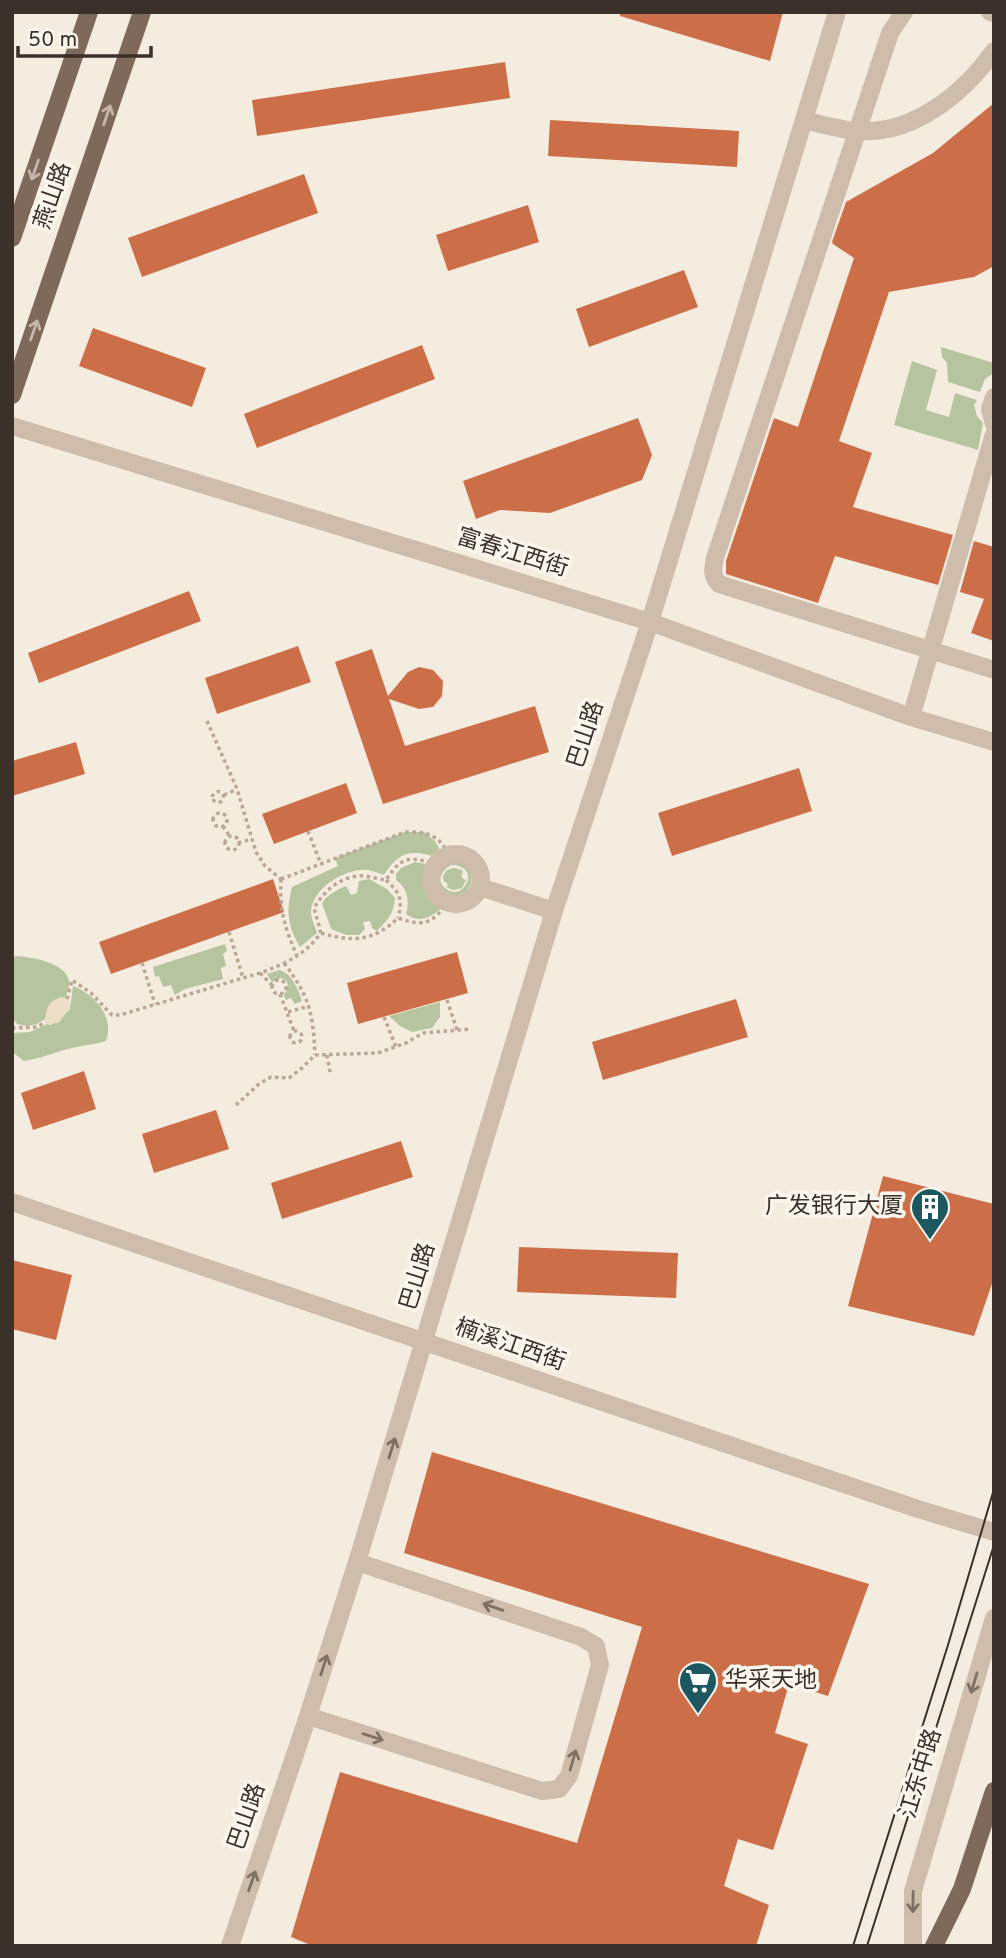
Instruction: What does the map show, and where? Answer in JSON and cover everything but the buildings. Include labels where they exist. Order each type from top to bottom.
[{"type":"main road","name":"燕山路","points":[[12,238],[89,12]]},
{"type":"main road","name":"燕山路","points":[[12,395],[142,12]]},
{"type":"main road","points":[[934,1946],[962,1889],[994,1791]]},
{"type":"street","name":"巴山路","points":[[230,1946],[357,1562],[554,911],[650,622],[836,12]]},
{"type":"street","points":[[904,12],[890,33],[715,558],[713,578],[719,584],[994,670]]},
{"type":"street","points":[[804,120],[857,131],[887,130],[911,122],[937,107],[970,80],[994,51]]},
{"type":"street","points":[[994,397],[990,409],[994,424]]},
{"type":"street","name":"富春江西街","points":[[12,426],[650,622],[911,717],[994,742]]},
{"type":"street","points":[[911,717],[994,434]]},
{"type":"street","points":[[465,855],[477,865],[480,887],[469,901],[461,904],[448,903],[432,889],[431,872],[442,859],[465,855]]},
{"type":"street","points":[[480,887],[554,911]]},
{"type":"street","name":"楠溪江西街","points":[[12,1202],[918,1509],[994,1532]]},
{"type":"street","points":[[308,1716],[542,1791],[559,1789],[569,1776],[600,1665],[596,1646],[581,1637],[357,1562]]},
{"type":"street","name":"江东中路","points":[[913,1946],[913,1891],[994,1618]]},
{"type":"path","points":[[207,722],[237,789],[256,852],[265,866],[281,879]]},
{"type":"path","points":[[219,803],[224,795],[237,789]]},
{"type":"path","points":[[219,803],[214,801],[213,796],[219,792],[224,795]]},
{"type":"path","points":[[219,803],[220,813]]},
{"type":"path","points":[[220,813],[227,817],[223,826]]},
{"type":"path","points":[[220,813],[214,821],[218,826],[223,826],[230,837],[236,838],[237,848],[233,850],[227,848],[225,842],[230,837]]},
{"type":"path","points":[[308,831],[321,864]]},
{"type":"path","points":[[281,879],[405,832],[424,832],[441,840],[442,859],[413,858],[396,865],[386,880]]},
{"type":"path","points":[[238,843],[252,839]]},
{"type":"path","points":[[360,875],[386,880],[396,890],[402,903],[398,918],[368,939],[341,939],[321,933],[314,908],[321,895],[341,881],[360,875]]},
{"type":"path","points":[[281,879],[285,928],[297,956]]},
{"type":"path","points":[[398,918],[414,924],[434,920],[448,903]]},
{"type":"path","points":[[229,932],[243,978]]},
{"type":"path","points":[[67,999],[72,980],[91,993],[112,1015],[120,1015],[260,973],[297,956],[309,948],[321,933]]},
{"type":"path","points":[[142,963],[155,1004]]},
{"type":"path","points":[[284,963],[309,1006],[313,1018],[315,1055]]},
{"type":"path","points":[[260,973],[272,985],[274,992],[280,994],[294,1031]]},
{"type":"path","points":[[272,985],[279,980],[285,983],[286,989],[280,994]]},
{"type":"path","points":[[447,1000],[457,1030]]},
{"type":"path","points":[[288,1012],[309,1006]]},
{"type":"path","points":[[384,1017],[396,1046]]},
{"type":"path","points":[[12,1028],[37,1027],[46,1022]]},
{"type":"path","points":[[236,1105],[271,1077],[289,1078],[315,1055],[378,1052],[406,1043],[423,1033],[471,1029]]},
{"type":"path","points":[[327,1055],[330,1072]]},
{"type":"green space","points":[[941,347],[994,363],[994,373],[985,379],[980,392],[948,382],[947,363],[942,357]]},
{"type":"green space","points":[[912,361],[937,370],[926,410],[949,417],[955,393],[977,400],[974,405],[977,416],[983,423],[978,450],[894,425]]},
{"type":"green space","points":[[405,832],[424,832],[435,841],[440,850],[432,856],[417,853],[404,855],[394,862],[384,875],[359,870],[332,881],[317,895],[313,903],[311,914],[317,933],[300,947],[292,932],[289,918],[292,887],[338,866],[335,858]]},
{"type":"green space","points":[[454,861],[469,868],[472,877],[466,892],[456,896],[441,891],[436,877],[444,864]],"holes":[[[451,865],[466,871],[467,883],[457,892],[451,892],[442,884],[442,874]]]},
{"type":"green space","points":[[415,862],[426,864],[423,871],[425,893],[442,908],[420,919],[406,914],[407,895],[396,880],[396,874],[401,868]]},
{"type":"green space","points":[[447,870],[462,870],[461,875],[466,880],[462,888],[453,890],[446,887],[448,886],[443,876]]},
{"type":"green space","points":[[369,879],[387,889],[395,898],[387,920],[377,931],[372,928],[370,921],[363,922],[365,929],[359,935],[346,935],[331,929],[322,903],[324,900],[346,886],[351,895],[357,893],[359,881]]},
{"type":"green space","points":[[225,944],[227,951],[223,954],[226,966],[221,968],[223,979],[185,989],[175,995],[171,985],[163,987],[159,976],[155,977],[153,967]]},
{"type":"green space","points":[[12,957],[55,965],[69,981],[65,998],[61,997],[48,1007],[45,1019],[37,1024],[17,1024],[13,1019]]},
{"type":"green space","points":[[279,970],[291,978],[302,1001],[295,1004],[291,998],[286,1000],[286,980],[281,978],[272,982],[267,974]]},
{"type":"green space","points":[[73,986],[88,994],[101,1007],[108,1023],[106,1041],[24,1061],[12,1052],[12,1033],[30,1032],[47,1024],[51,1025],[70,1009]]},
{"type":"green space","points":[[440,1002],[440,1017],[432,1028],[412,1032],[389,1016]]},
{"type":"shaded area","points":[[61,997],[70,1000],[70,1009],[58,1023],[47,1024],[45,1019],[48,1007],[52,1001]]},
{"type":"tram line","points":[[853,1946],[994,1489]]},
{"type":"tram line","points":[[867,1946],[994,1545]]},
{"type":"place","name":"广发银行大厦","points":[[930,1241]]},
{"type":"place","name":"华采天地","points":[[698,1715]]}]
